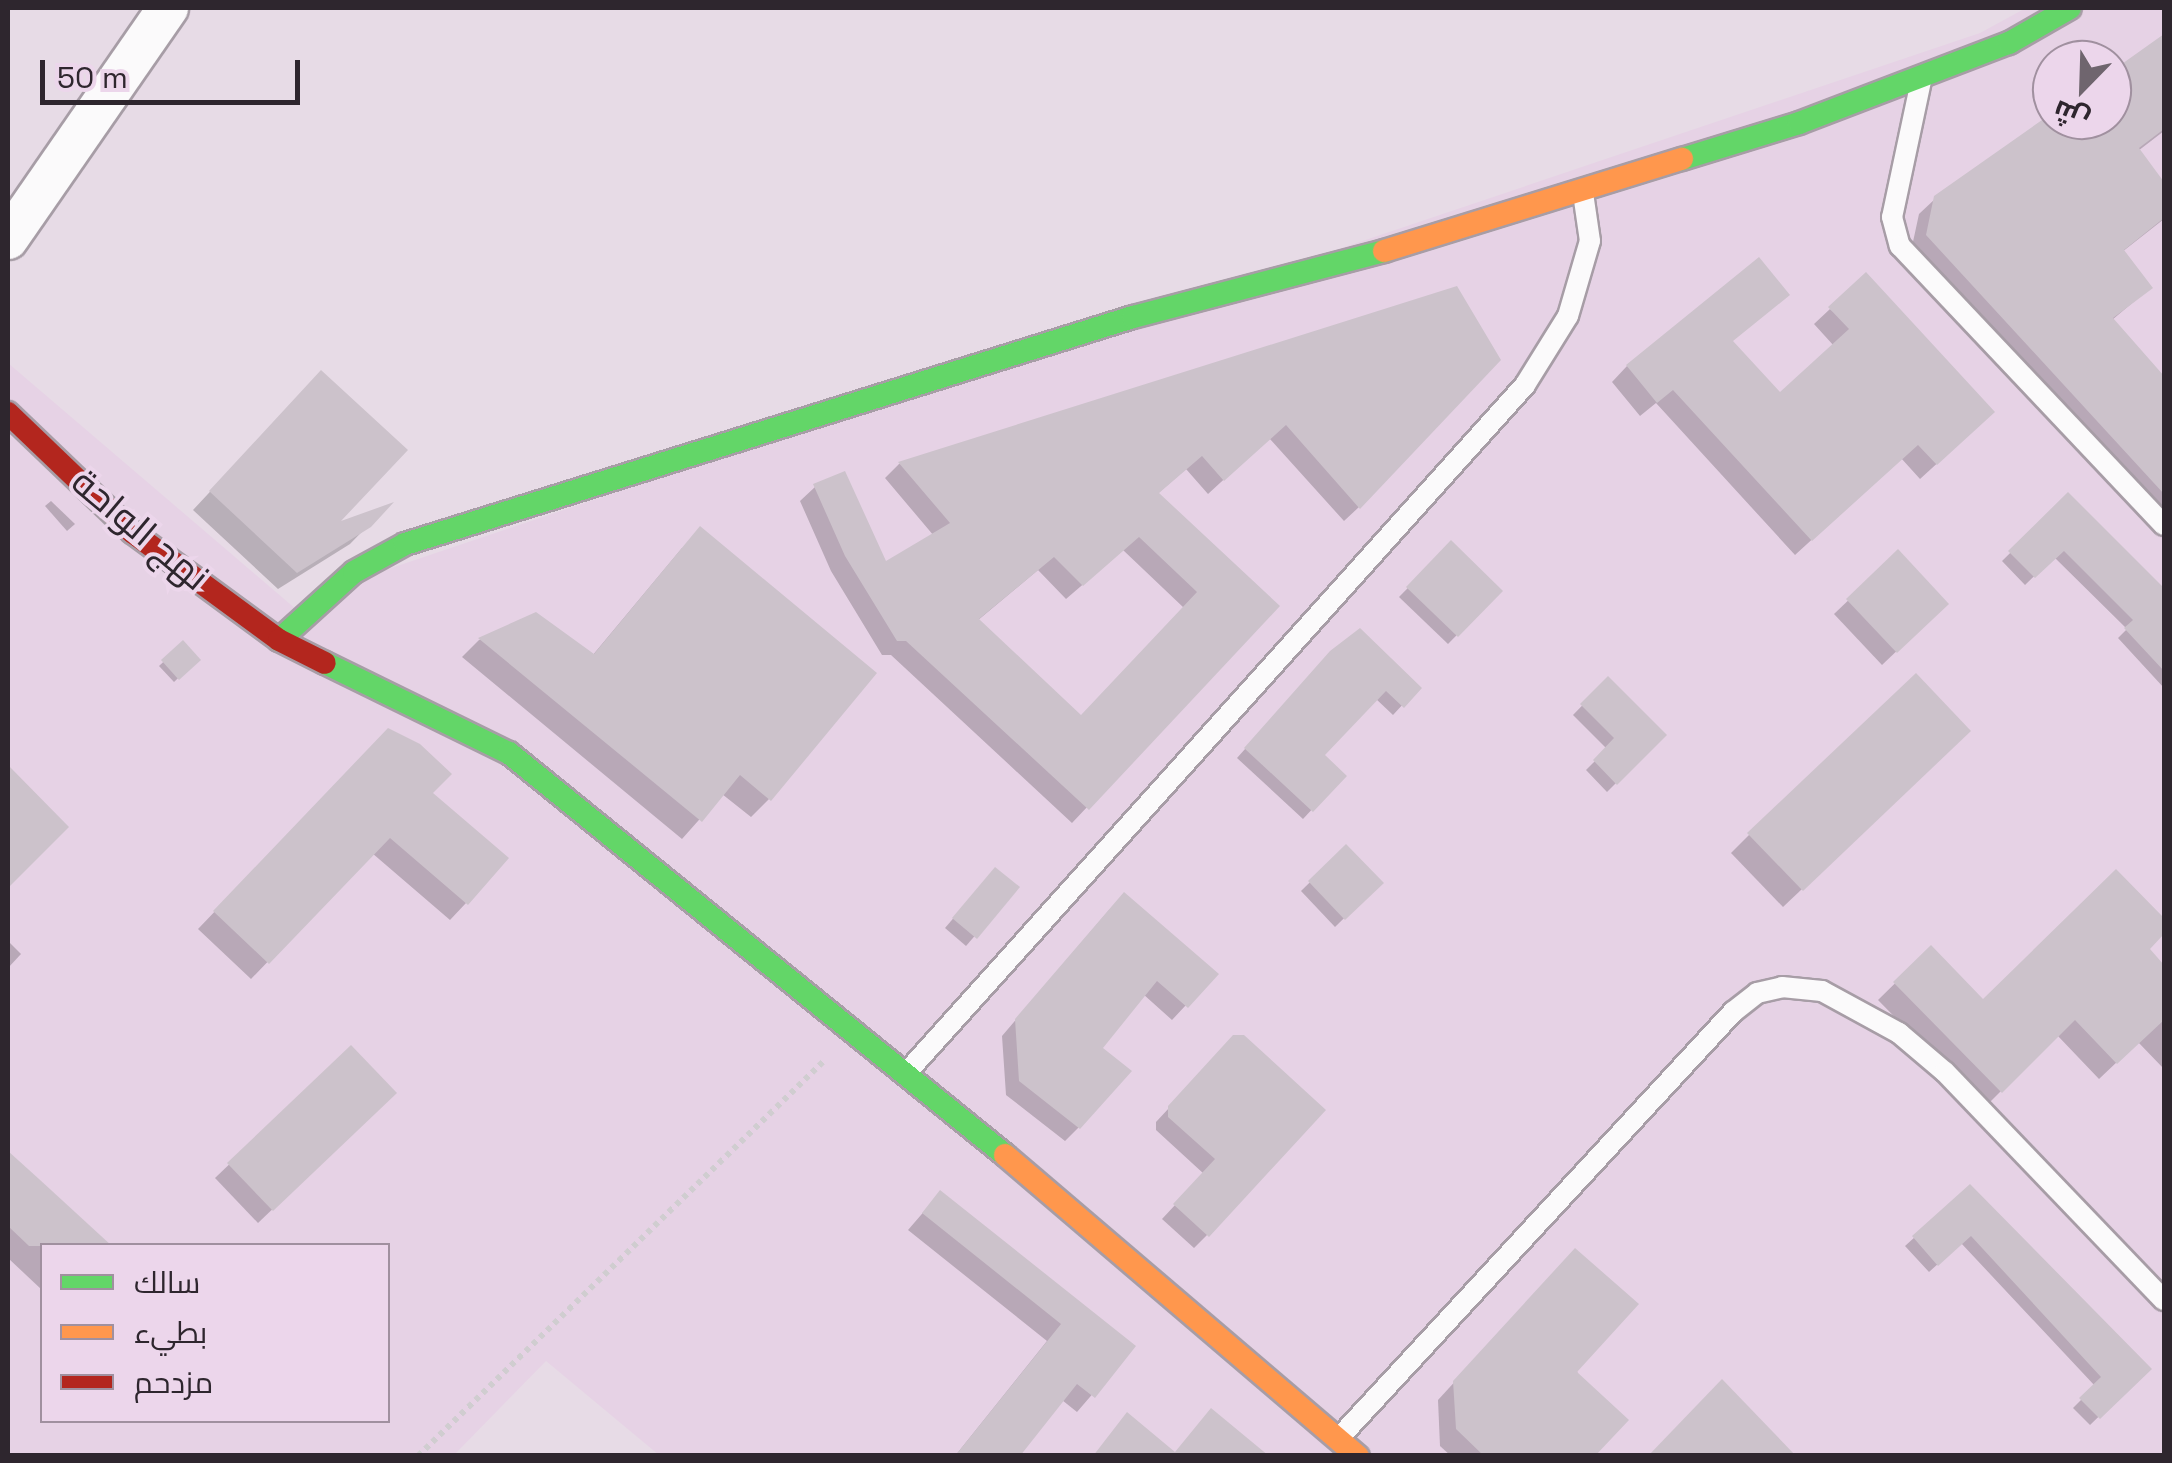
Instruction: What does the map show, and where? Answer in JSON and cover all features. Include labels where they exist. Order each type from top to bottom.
[{"type":"street","points":[[8,239],[168,8]]},
{"type":"street","points":[[279,640],[354,572],[406,544],[1133,317],[1386,250],[1799,123],[2009,43],[2070,8]]},
{"type":"street","name":"نهج الواحة","points":[[8,413],[132,532],[279,640],[510,753],[906,1072],[1358,1456]]},
{"type":"lane","points":[[1922,75],[1892,217],[1900,246],[2164,525]]},
{"type":"lane","points":[[906,1072],[1526,385],[1568,316],[1590,241],[1582,188]]},
{"type":"lane","points":[[1338,1438],[1734,1012],[1758,993],[1782,987],[1822,992],[1899,1034],[2160,1284]]},
{"type":"path","points":[[418,1456],[854,1031]]},
{"type":"shaded area","points":[[2026,8],[2164,8],[2164,1455],[659,1455],[546,1361],[454,1455],[8,1455],[8,363],[304,616],[329,589],[1980,33]]},
{"type":"building","points":[[2164,34],[2164,129],[2139,148],[2164,182],[2164,218],[2124,250],[2153,288],[2113,318],[2164,376],[2164,494],[1926,235],[1934,196],[2032,127],[2032,140],[2132,140],[2132,57]]},
{"type":"building","points":[[1759,257],[1790,295],[1733,341],[1780,392],[1849,329],[1828,307],[1866,272],[1995,412],[1937,465],[1918,445],[1812,541],[1673,390],[1657,403],[1626,365]]},
{"type":"building","points":[[1457,286],[1501,360],[1360,509],[1286,425],[1224,481],[1202,456],[1159,493],[1280,606],[1089,810],[906,641],[897,641],[845,556],[813,484],[845,471],[886,561],[950,523],[898,462]],"holes":[[[1139,537],[1197,592],[1081,715],[979,619],[1054,557],[1083,586]]]},
{"type":"building","points":[[321,370],[408,450],[341,521],[394,502],[371,527],[297,573],[209,491]]},
{"type":"building","points":[[2068,492],[2164,588],[2164,671],[2124,628],[2133,620],[2064,551],[2035,578],[2008,551]]},
{"type":"building","points":[[700,526],[877,673],[771,801],[740,775],[702,822],[478,638],[536,612],[594,654]]},
{"type":"building","points":[[1451,540],[1503,591],[1458,637],[1406,587]]},
{"type":"building","points":[[1898,549],[1949,604],[1897,653],[1846,599]]},
{"type":"building","points":[[1360,628],[1422,688],[1404,708],[1386,691],[1325,755],[1347,776],[1313,812],[1244,748],[1330,651]]},
{"type":"building","points":[[183,640],[201,660],[179,680],[161,660]]},
{"type":"building","points":[[1916,673],[1971,731],[1803,891],[1747,833]]},
{"type":"building","points":[[1608,676],[1667,735],[1617,785],[1593,760],[1614,738],[1580,704]]},
{"type":"building","points":[[388,728],[420,744],[452,774],[433,793],[509,858],[468,905],[390,838],[269,964],[213,911]]},
{"type":"building","points":[[8,765],[69,827],[8,888]]},
{"type":"building","points":[[1346,844],[1384,883],[1345,920],[1308,881]]},
{"type":"building","points":[[995,867],[1020,887],[977,939],[952,918]]},
{"type":"building","points":[[2116,869],[2164,918],[2164,934],[2150,949],[2164,965],[2164,1020],[2117,1064],[2075,1020],[2002,1093],[1893,982],[1931,945],[1983,999]]},
{"type":"building","points":[[1124,892],[1219,974],[1188,1008],[1157,981],[1103,1048],[1132,1071],[1080,1129],[1019,1081],[1015,1019]]},
{"type":"building","points":[[1233,1035],[1244,1035],[1326,1110],[1209,1237],[1173,1204],[1215,1159],[1168,1117],[1168,1106]]},
{"type":"building","points":[[351,1045],[397,1093],[273,1211],[227,1163]]},
{"type":"building","points":[[8,1151],[109,1243],[29,1246],[8,1226]]},
{"type":"building","points":[[1970,1184],[2152,1369],[2100,1419],[2079,1398],[2101,1377],[1971,1236],[1938,1266],[1912,1236]]},
{"type":"building","points":[[940,1190],[1136,1346],[1095,1398],[1077,1384],[1020,1456],[955,1456],[1061,1324],[922,1213]]},
{"type":"building","points":[[1575,1248],[1639,1304],[1577,1372],[1629,1420],[1595,1456],[1484,1456],[1456,1429],[1453,1381]]},
{"type":"building","points":[[1722,1379],[1796,1456],[1648,1456]]},
{"type":"building","points":[[1211,1408],[1269,1456],[1093,1456],[1127,1412],[1175,1452]]},
{"type":"traffic: fast","points":[[1682,159],[1799,123],[2009,43],[2070,8]]},
{"type":"traffic: fast","points":[[279,640],[354,572],[405,544],[1133,317],[1384,251]]},
{"type":"traffic: fast","points":[[325,663],[509,753],[1005,1155]]},
{"type":"traffic: slow","points":[[1384,251],[1682,159]]},
{"type":"traffic: slow","points":[[1005,1155],[1358,1456]]},
{"type":"traffic: jam","points":[[8,413],[132,532],[279,640],[325,663]]}]
